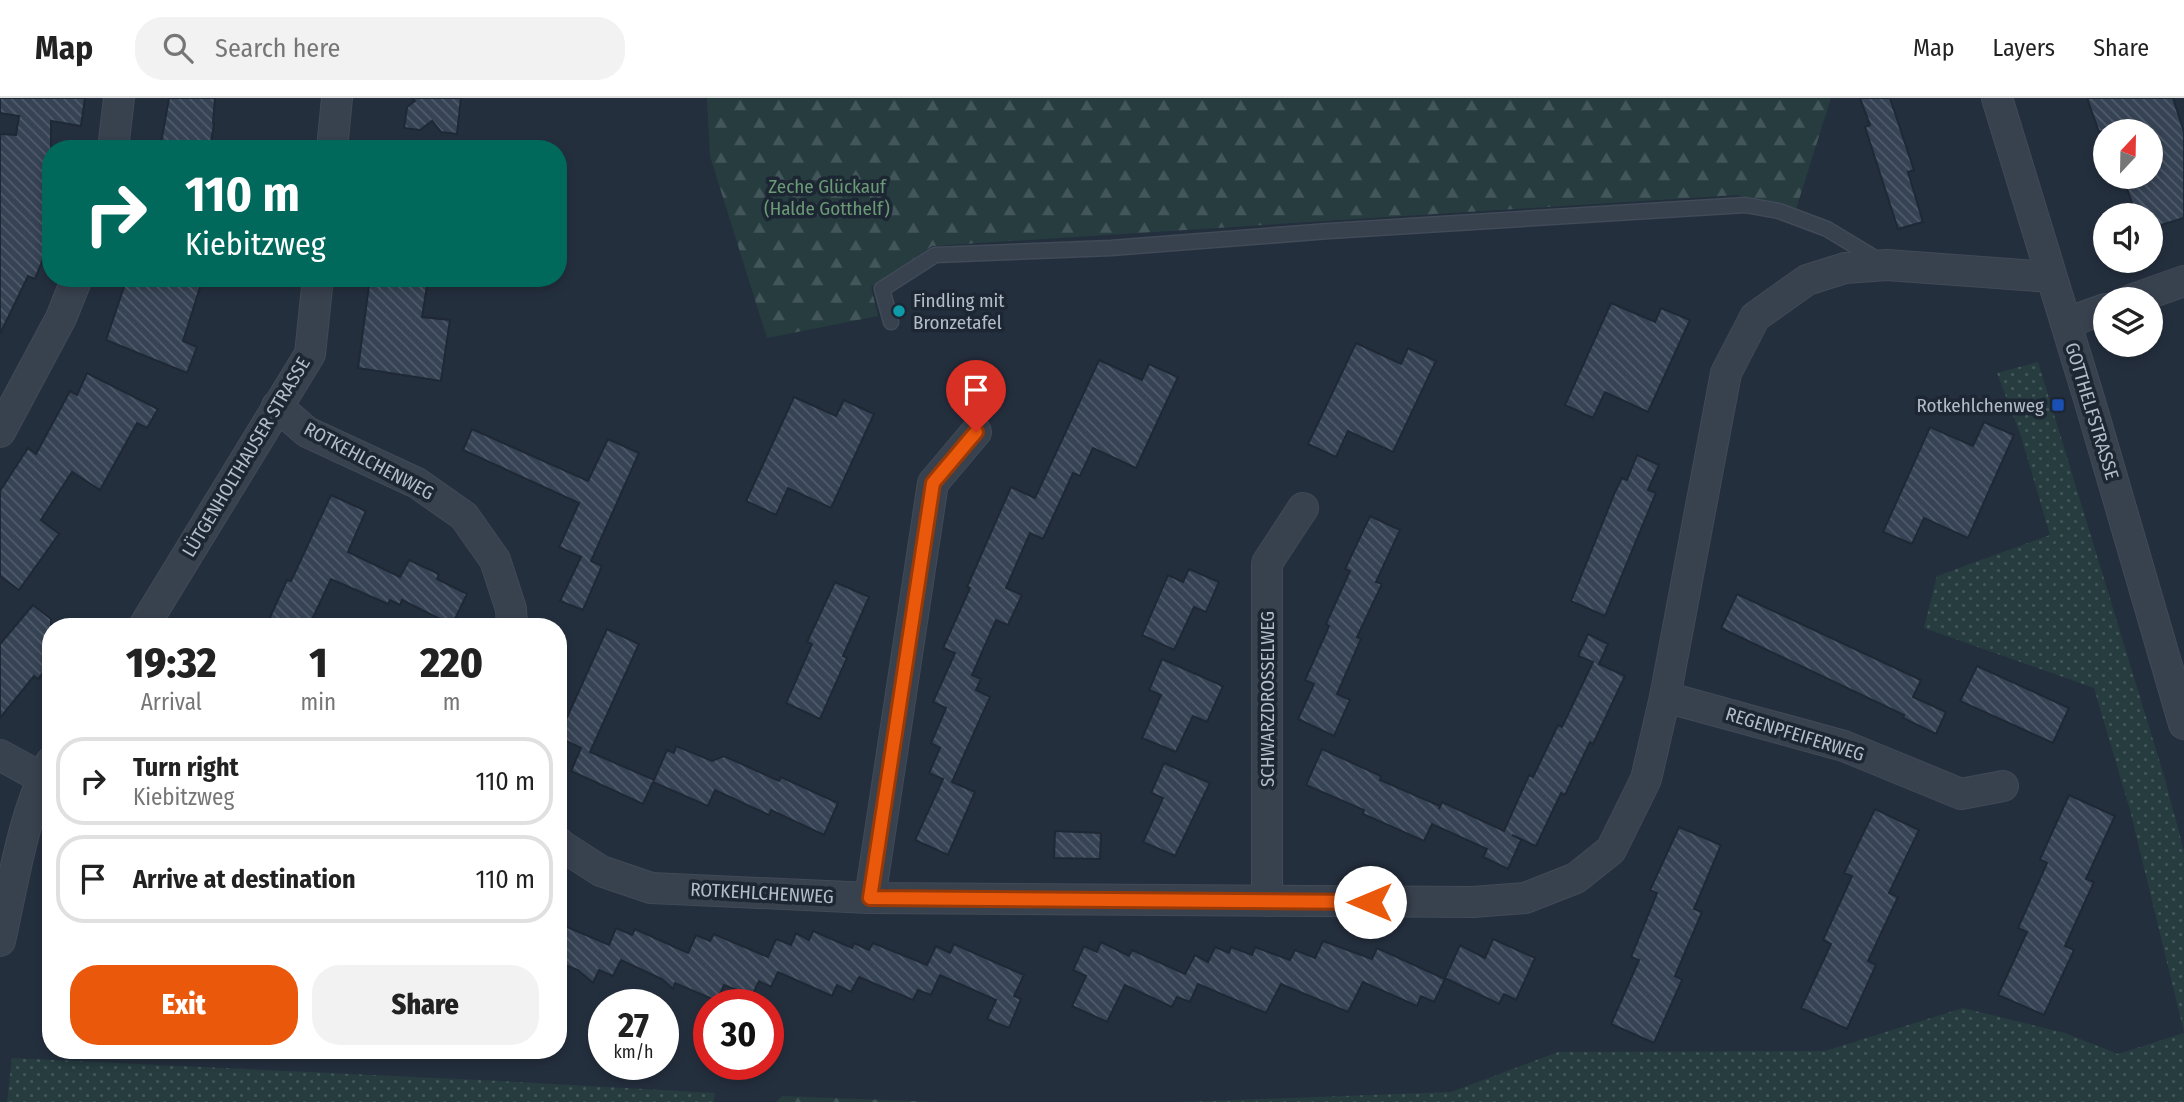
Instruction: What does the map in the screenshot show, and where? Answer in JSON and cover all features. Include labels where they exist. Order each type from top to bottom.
[{"type":"street","points":[[114,140],[120,98]]},
{"type":"street","points":[[333,140],[337,98]]},
{"type":"street","name":"GOTTHELFSTRASSE","points":[[1997,98],[2022,172],[2184,724]]},
{"type":"street","name":"ROTKEHLCHENWEG","points":[[567,849],[601,871],[651,888],[870,898],[1473,902],[1525,898],[1576,878],[1611,850],[1646,779],[1665,696],[1726,373],[1755,317],[1807,280],[1844,268],[1887,265],[2051,277]]},
{"type":"street","points":[[2163,288],[2184,281]]},
{"type":"street","points":[[0,432],[61,318],[73,287]]},
{"type":"street","name":"LÜTGENHOLTHAUSER STRASSE","points":[[149,618],[310,354],[317,287]]},
{"type":"street","points":[[2066,323],[2093,313]]},
{"type":"street","name":"ROTKEHLCHENWEG","points":[[277,406],[307,432],[417,483],[464,516],[495,560],[512,618]]},
{"type":"street","points":[[870,898],[933,483],[976,432]]},
{"type":"street","name":"SCHWARZDROSSELWEG","points":[[1267,901],[1267,563],[1303,508]]},
{"type":"street","name":"REGENPFEIFERWEG","points":[[1665,696],[1843,746],[1961,794],[2003,786]]},
{"type":"street","points":[[0,755],[42,772]]},
{"type":"street","points":[[0,942],[30,810],[42,786]]},
{"type":"lane","points":[[891,322],[882,289],[935,255],[1111,248],[1329,231],[1745,205],[1779,211],[1827,229],[1887,265]]},
{"type":"green space","name":"Zeche Glückauf (Halde Gotthelf)","points":[[707,98],[1831,98],[1796,209],[1737,195],[932,246],[871,287],[878,316],[767,338],[710,156]]},
{"type":"green space","points":[[2038,362],[2164,776],[2184,851],[2184,1032],[2130,810],[2094,688],[1924,628],[1937,576],[2050,535],[2021,436],[1997,373]]},
{"type":"green space","points":[[1963,1008],[2065,1033],[2118,1054],[2184,1033],[2184,1102],[1180,1102],[1451,1092],[1558,1052],[1825,1051]]},
{"type":"green space","points":[[12,1058],[715,1093],[714,1102],[7,1102]]},
{"type":"green space","points":[[782,1096],[935,1102],[776,1102]]},
{"type":"building","points":[[0,98],[85,98],[81,126],[51,121],[51,140],[42,140],[42,262],[35,279],[28,276],[0,334],[0,134],[16,135],[19,116],[0,113]]},
{"type":"building","points":[[169,98],[215,98],[211,140],[162,140]]},
{"type":"building","points":[[412,98],[461,98],[457,134],[441,132],[432,121],[420,130],[404,128],[407,107],[415,101]]},
{"type":"building","points":[[1860,98],[1890,98],[1914,170],[1908,172],[1923,222],[1898,229],[1865,127],[1870,125]]},
{"type":"building","points":[[2087,98],[2173,98],[2184,132],[2184,218],[2163,224],[2163,203],[2132,203],[2127,189],[2163,189],[2163,119],[2094,119]]},
{"type":"building","points":[[124,287],[200,287],[183,341],[197,347],[187,373],[106,340]]},
{"type":"building","points":[[369,287],[427,287],[422,317],[450,320],[441,381],[358,368]]},
{"type":"building","points":[[1611,303],[1655,322],[1661,308],[1690,320],[1648,412],[1605,392],[1593,418],[1565,405]]},
{"type":"building","points":[[1356,343],[1401,364],[1408,348],[1436,361],[1393,452],[1348,431],[1336,457],[1308,444]]},
{"type":"building","points":[[1099,360],[1142,380],[1149,364],[1178,377],[1136,468],[1093,448],[1080,476],[1073,473],[1043,539],[1030,533],[1006,588],[1022,595],[1008,625],[996,620],[972,675],[981,679],[976,690],[990,697],[952,782],[975,792],[948,855],[915,840],[943,779],[929,773],[940,748],[931,743],[946,708],[933,702],[955,653],[943,648],[1011,487],[1035,498]]},
{"type":"building","points":[[87,373],[158,409],[147,428],[137,423],[100,490],[72,472],[41,520],[59,534],[19,590],[0,576],[0,491],[28,448],[36,454],[70,391],[77,395]]},
{"type":"building","points":[[794,397],[836,416],[844,400],[874,414],[831,508],[788,488],[776,515],[746,501]]},
{"type":"building","points":[[1984,422],[2014,435],[1968,538],[1924,518],[1912,544],[1883,532],[1930,427],[1973,446]]},
{"type":"building","points":[[472,429],[588,481],[608,439],[639,453],[591,561],[602,566],[583,610],[560,601],[581,557],[559,547],[579,503],[463,450]]},
{"type":"building","points":[[1637,455],[1659,465],[1648,490],[1656,493],[1605,616],[1571,601],[1615,492],[1622,478],[1627,480]]},
{"type":"building","points":[[331,495],[366,511],[348,552],[400,577],[409,560],[439,574],[437,579],[467,594],[455,618],[438,618],[402,600],[400,605],[390,600],[388,604],[331,579],[313,618],[270,618],[287,580],[291,581]]},
{"type":"building","points":[[1370,516],[1400,530],[1376,582],[1382,584],[1357,637],[1361,639],[1337,694],[1350,700],[1334,736],[1298,719],[1314,684],[1305,680],[1350,571],[1345,569]]},
{"type":"building","points":[[1189,569],[1219,582],[1206,612],[1194,607],[1174,650],[1142,635],[1168,575],[1183,582]]},
{"type":"building","points":[[835,582],[869,597],[843,656],[847,658],[820,719],[786,703],[812,644],[807,642]]},
{"type":"building","points":[[1737,594],[1921,680],[1913,697],[1946,712],[1936,734],[1903,718],[1904,715],[1721,628]]},
{"type":"building","points":[[33,605],[50,618],[42,618],[42,674],[38,679],[34,676],[0,718],[0,644]]},
{"type":"building","points":[[607,629],[639,644],[590,752],[654,780],[667,750],[674,753],[676,746],[712,761],[724,756],[779,781],[781,777],[838,803],[824,835],[771,810],[769,815],[715,790],[708,806],[653,782],[643,804],[571,771],[581,748],[567,741],[567,717]]},
{"type":"building","points":[[1588,634],[1608,644],[1599,664],[1625,676],[1593,744],[1590,742],[1565,795],[1561,793],[1536,846],[1512,835],[1521,840],[1508,869],[1483,857],[1487,849],[1432,824],[1424,841],[1363,814],[1364,810],[1306,785],[1322,749],[1381,776],[1380,780],[1440,806],[1439,809],[1442,802],[1504,831],[1529,775],[1533,777],[1558,725],[1562,727],[1593,662],[1578,656]]},
{"type":"building","points":[[1162,659],[1223,686],[1207,722],[1193,716],[1176,752],[1142,738],[1161,695],[1149,690]]},
{"type":"building","points":[[1977,666],[2069,708],[2053,743],[1960,701]]},
{"type":"building","points":[[1164,763],[1210,783],[1175,856],[1143,842],[1163,798],[1151,793]]},
{"type":"building","points":[[2069,795],[2115,816],[2086,879],[2094,882],[2065,946],[2074,950],[2044,1015],[1998,995],[2027,932],[2018,928],[2047,863],[2040,859]]},
{"type":"building","points":[[1875,809],[1919,830],[1889,893],[1898,897],[1868,961],[1876,965],[1847,1029],[1801,1008],[1831,944],[1823,940],[1852,876],[1844,873]]},
{"type":"building","points":[[1679,827],[1721,845],[1694,909],[1702,912],[1675,976],[1682,980],[1654,1043],[1611,1024],[1639,960],[1631,957],[1657,893],[1650,890]]},
{"type":"building","points":[[1055,831],[1101,833],[1100,859],[1054,858]]},
{"type":"building","points":[[567,927],[609,945],[616,928],[632,935],[635,929],[688,953],[696,935],[710,941],[714,934],[768,957],[776,939],[791,945],[796,933],[809,940],[813,931],[852,948],[854,943],[869,950],[873,943],[927,965],[936,946],[950,953],[954,944],[1024,975],[1014,996],[1021,999],[1009,1028],[987,1019],[996,1000],[940,975],[931,995],[918,990],[913,1000],[859,977],[851,992],[837,985],[832,996],[778,972],[771,987],[759,981],[755,989],[734,989],[724,985],[722,989],[693,991],[675,983],[673,989],[662,979],[621,960],[613,976],[599,970],[593,983],[578,970],[567,966]]},
{"type":"building","points":[[1493,939],[1535,958],[1516,1000],[1504,994],[1499,1004],[1445,978],[1460,945],[1485,958]]},
{"type":"building","points":[[1323,941],[1372,959],[1377,948],[1445,979],[1434,1002],[1421,996],[1417,1006],[1363,982],[1348,1012],[1281,984],[1266,1013],[1198,984],[1190,1002],[1177,997],[1172,1007],[1125,985],[1107,1022],[1072,1006],[1086,976],[1073,970],[1084,946],[1097,952],[1101,942],[1129,956],[1132,950],[1185,974],[1195,955],[1208,962],[1215,947],[1229,953],[1231,947],[1252,955],[1255,947],[1290,960],[1295,950],[1315,958]]},
{"type":"place","name":"Findling mit Bronzetafel","points":[[899,311]]},
{"type":"place","name":"Rotkehlchenweg","points":[[2058,405]]},
{"type":"route","points":[[976,432],[933,483],[870,898],[1370,902]]}]
